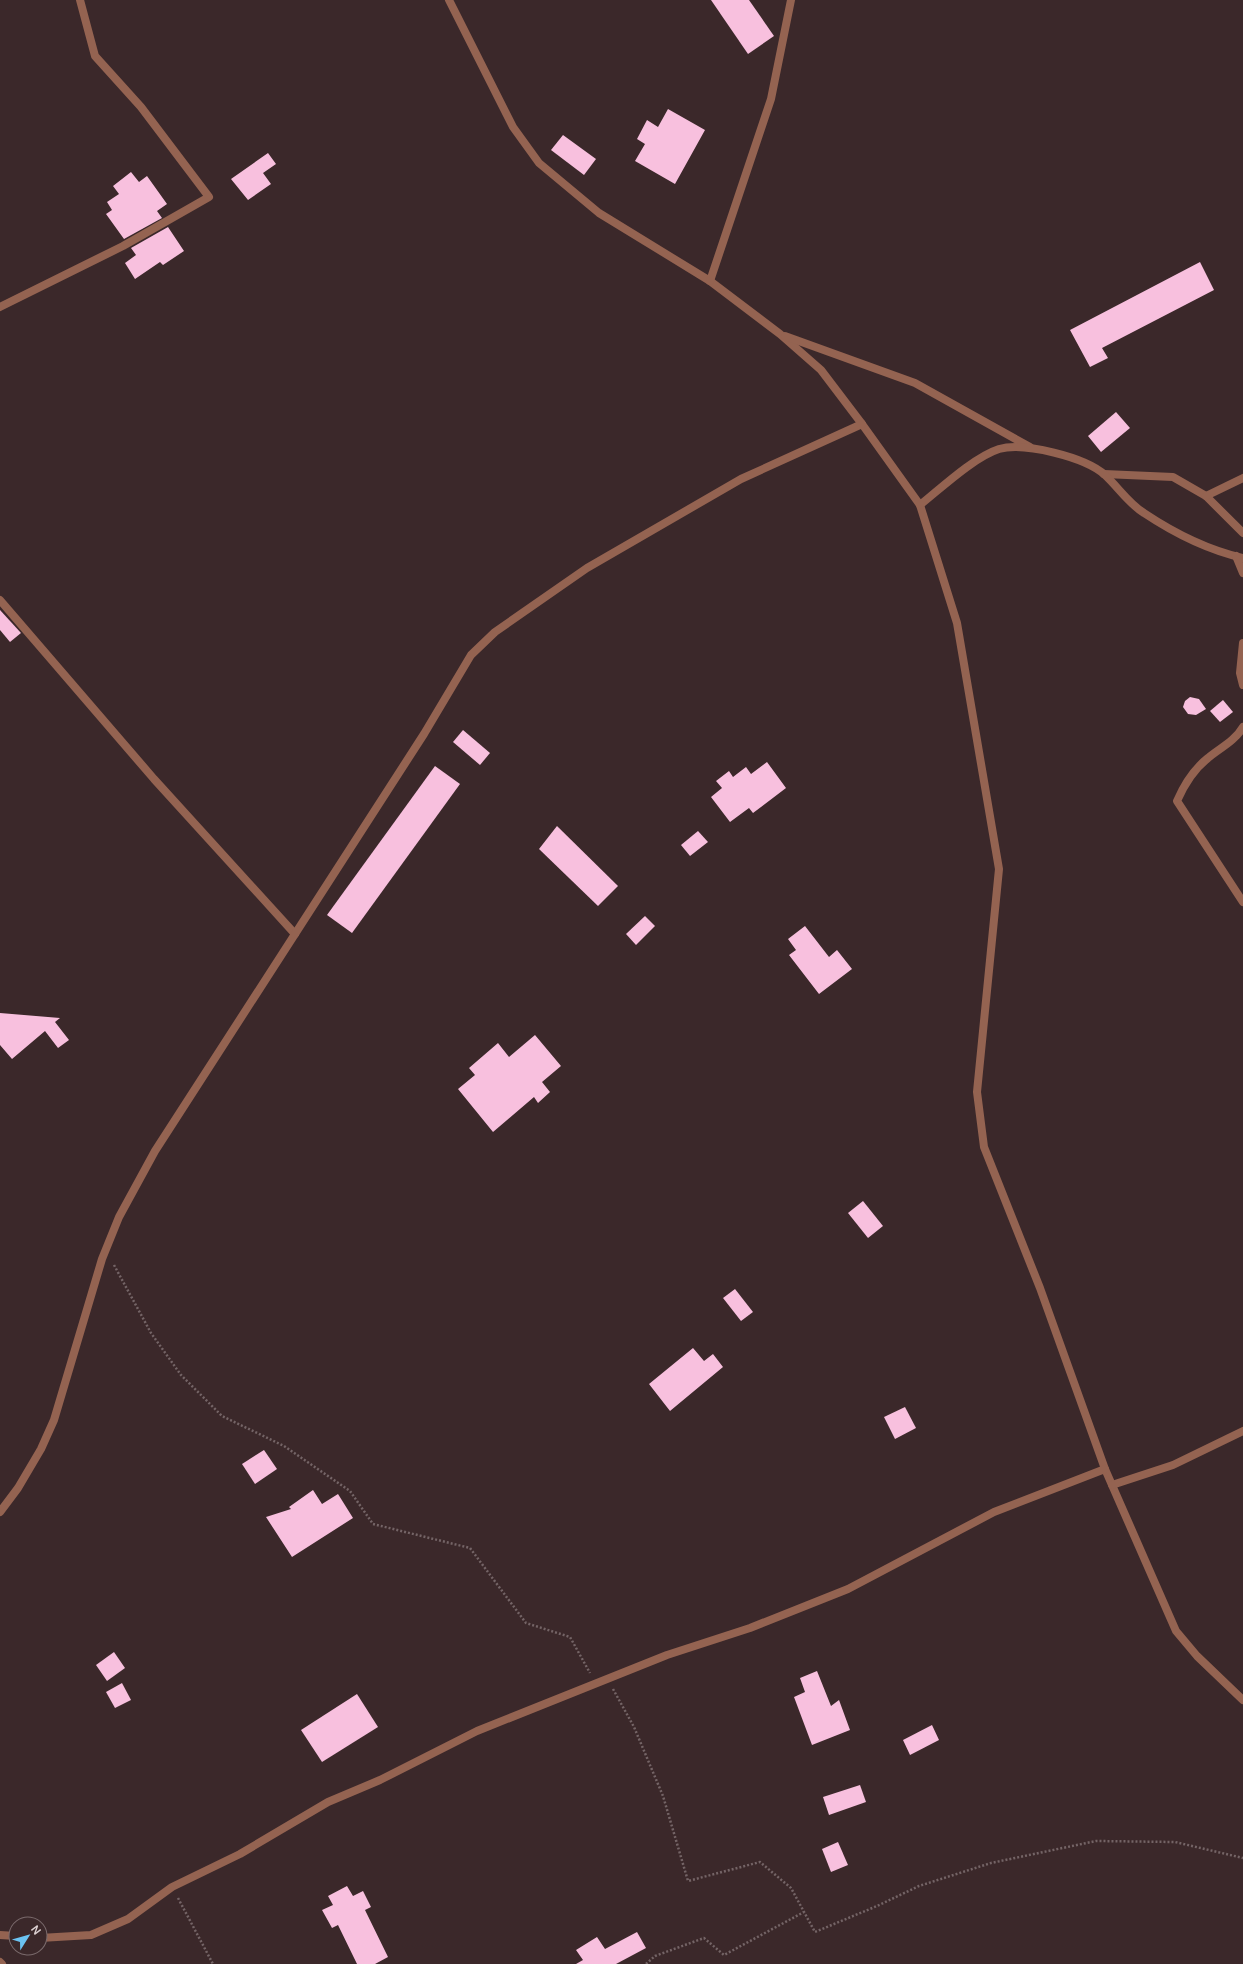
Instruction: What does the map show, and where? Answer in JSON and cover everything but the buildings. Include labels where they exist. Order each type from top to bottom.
[{"type":"street","points":[[0,307],[123,246],[209,197],[141,107],[95,56],[80,0]]},
{"type":"street","points":[[449,0],[513,127],[539,163],[599,213],[710,281],[780,334],[821,370],[920,505],[957,623],[999,869],[977,1092],[984,1147],[1040,1288],[1105,1469],[1176,1631],[1197,1656],[1243,1700]]},
{"type":"street","points":[[710,281],[771,99],[791,0]]},
{"type":"street","points":[[780,334],[915,383],[1031,448]]},
{"type":"street","points":[[0,1512],[18,1488],[41,1449],[54,1420],[106,1250],[119,1217],[155,1151],[424,734],[471,655],[495,632],[587,568],[741,479],[862,424]]},
{"type":"street","points":[[920,505],[970,464],[999,449],[1031,448],[1072,458],[1104,474],[1142,512],[1184,536],[1226,554],[1239,557],[1243,574]]},
{"type":"street","points":[[1104,474],[1172,478],[1206,496],[1243,533]]},
{"type":"street","points":[[1206,496],[1243,478]]},
{"type":"street","points":[[0,600],[154,779],[295,934]]},
{"type":"street","points":[[1243,643],[1240,673],[1243,685]]},
{"type":"street","points":[[1243,727],[1238,736],[1206,759],[1186,782],[1177,801],[1243,902]]},
{"type":"street","points":[[1112,1485],[1173,1465],[1243,1431]]},
{"type":"street","points":[[48,1938],[92,1935],[128,1919],[172,1887],[240,1854],[328,1802],[380,1780],[477,1731],[667,1655],[750,1628],[848,1589],[994,1512],[1105,1469]]},
{"type":"path","points":[[106,1250],[155,1339],[181,1375],[222,1416],[284,1446],[350,1491],[373,1524],[470,1548],[526,1623],[570,1636],[596,1683]]},
{"type":"path","points":[[607,1679],[634,1727],[663,1796],[688,1881],[760,1862],[791,1888],[814,1932],[877,1906],[919,1886],[991,1863],[1096,1841],[1175,1842],[1243,1858]]},
{"type":"path","points":[[172,1887],[213,1964]]},
{"type":"path","points":[[646,1964],[655,1956],[704,1938],[724,1954],[804,1912]]}]
